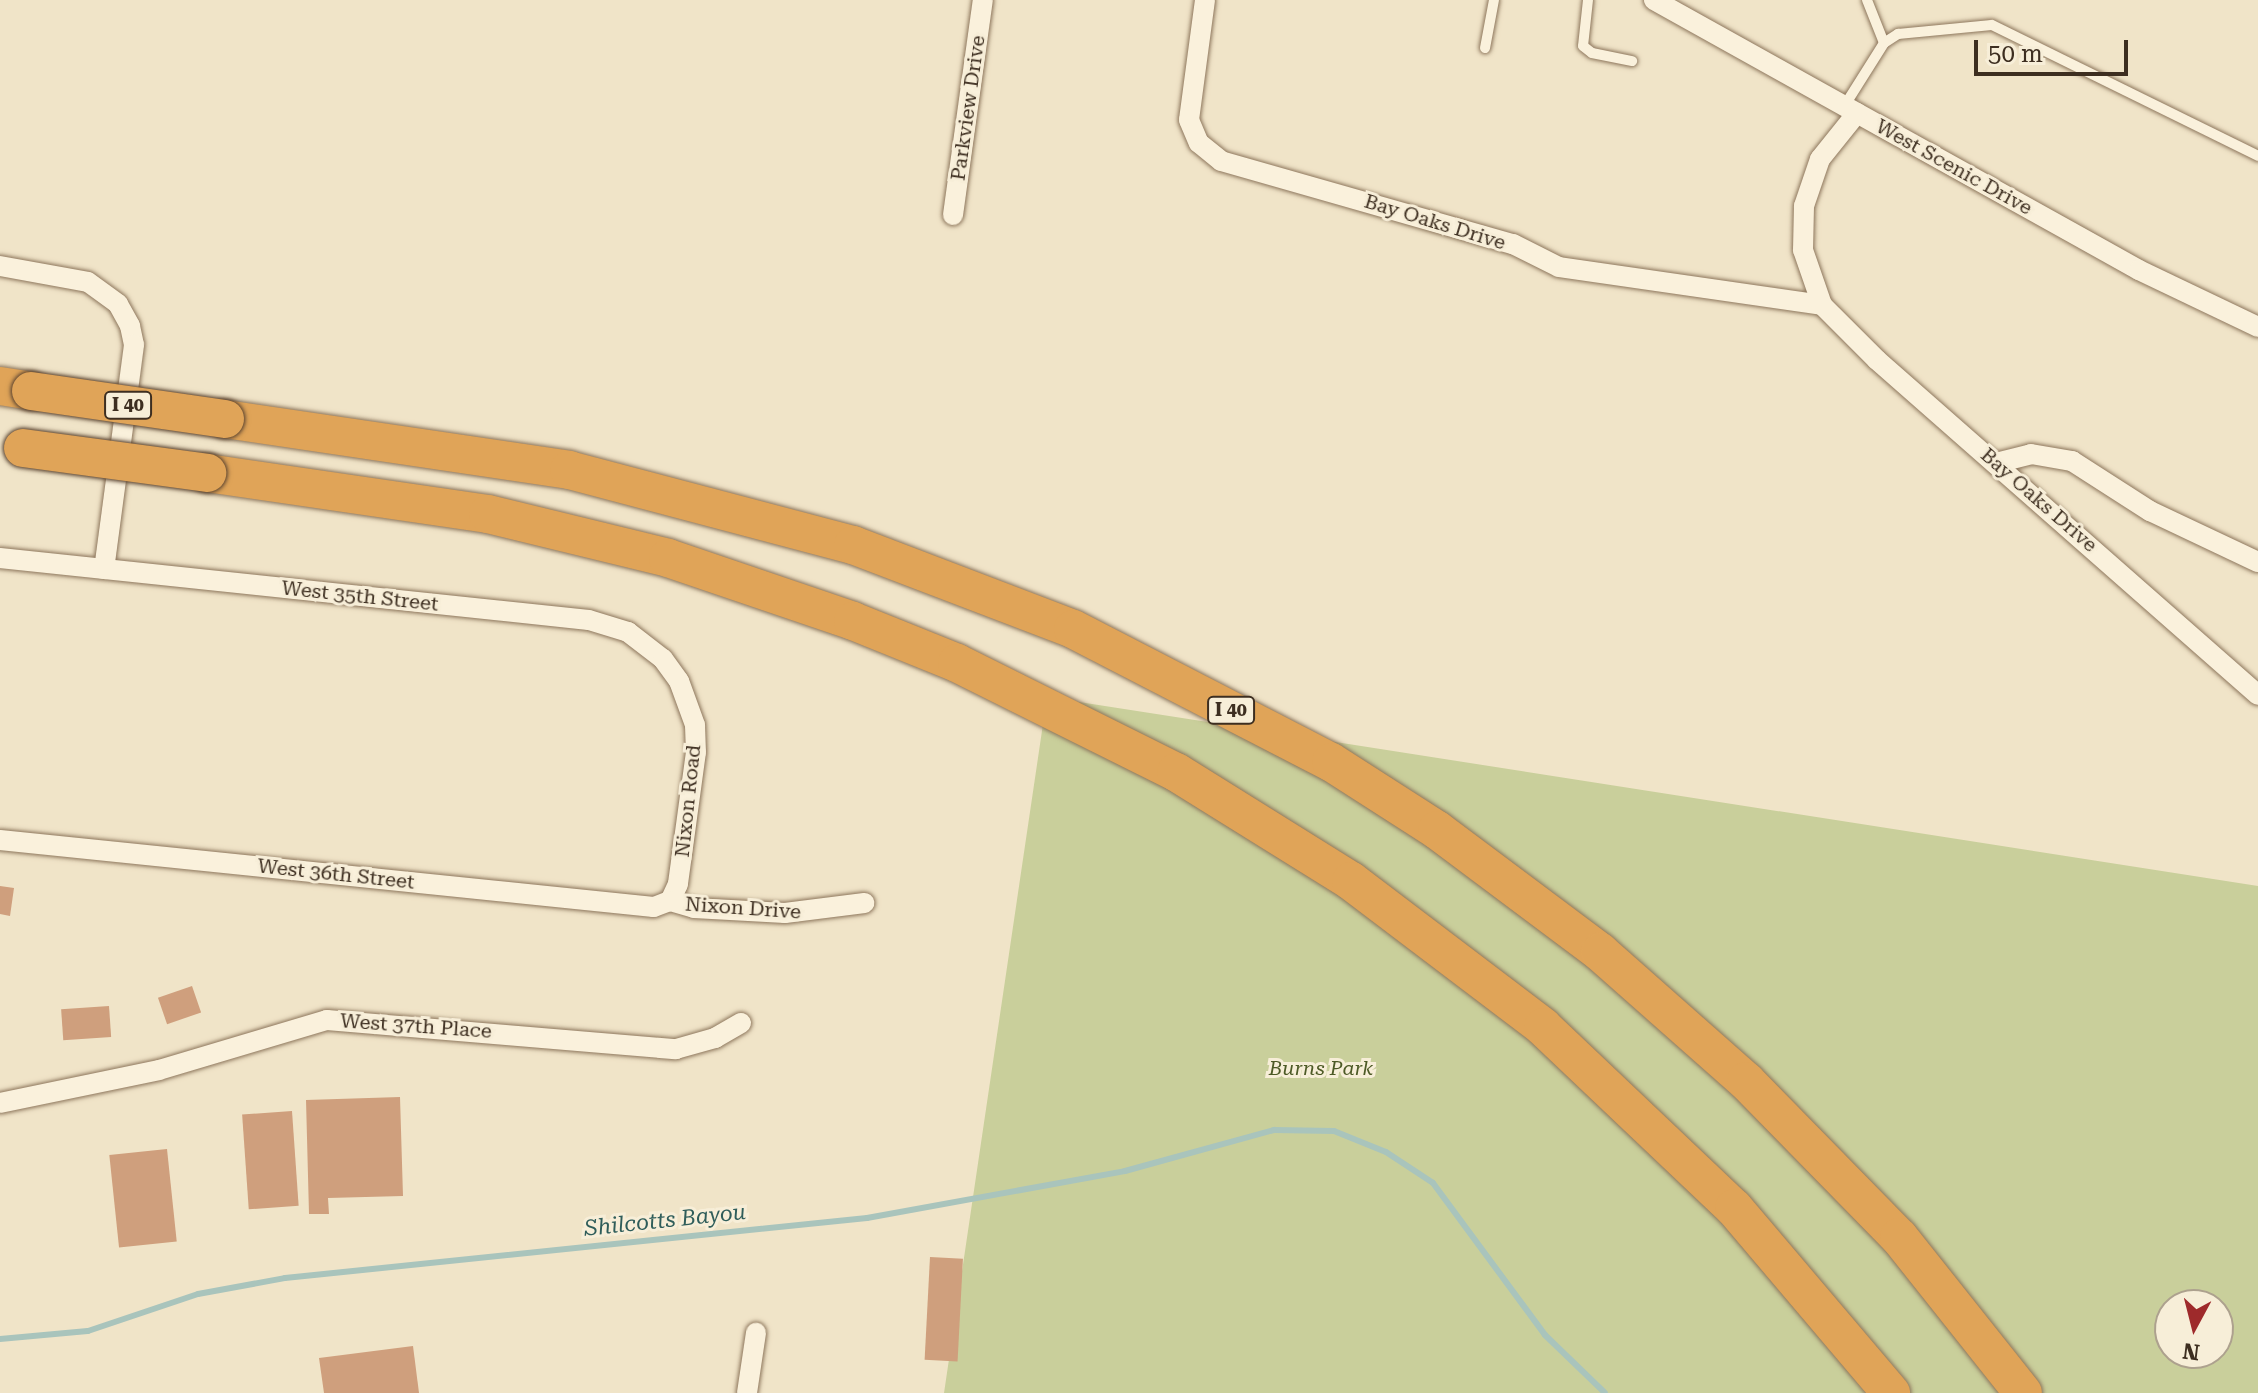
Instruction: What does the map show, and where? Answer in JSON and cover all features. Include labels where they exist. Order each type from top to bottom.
[{"type":"highway","name":"I 40","points":[[16,389],[569,470],[853,545],[1073,629],[1331,762],[1437,830],[1578,935],[1746,1081],[1899,1237],[2023,1393]]},
{"type":"highway","points":[[12,446],[488,514],[668,558],[839,616],[957,663],[1176,772],[1351,881],[1543,1027],[1734,1208],[1891,1393]]},
{"type":"street","name":"Parkview Drive","points":[[953,215],[983,0]]},
{"type":"street","name":"Bay Oaks Drive","points":[[1205,0],[1189,120],[1199,143],[1221,161],[1513,244],[1559,267],[1822,305]]},
{"type":"street","name":"West Scenic Drive","points":[[1654,0],[2139,270],[2258,327]]},
{"type":"street","name":"Bay Oaks Drive","points":[[1851,109],[1820,159],[1804,206],[1803,250],[1822,305],[1877,360],[2258,695]]},
{"type":"street","points":[[0,266],[88,282],[118,304],[130,326],[134,345],[104,569]]},
{"type":"street","points":[[1996,463],[2031,454],[2072,461],[2150,511],[2258,562]]},
{"type":"street","name":"West 35th Street","points":[[0,558],[589,620],[628,632],[651,647],[687,699]]},
{"type":"street","name":"Nixon Road","points":[[670,901],[678,884],[696,752],[687,699]]},
{"type":"street","name":"West 36th Street","points":[[0,840],[654,907],[670,901]]},
{"type":"street","name":"Nixon Drive","points":[[670,901],[694,908],[797,913],[864,903]]},
{"type":"street","name":"West 37th Place","points":[[0,1103],[159,1070],[327,1020],[676,1049],[715,1038],[741,1023]]},
{"type":"street","points":[[747,1393],[756,1333]]},
{"type":"lane","points":[[1485,48],[1494,0]]},
{"type":"lane","points":[[1588,0],[1583,46],[1632,61]]},
{"type":"lane","points":[[1867,0],[1884,43]]},
{"type":"lane","points":[[1851,109],[1884,43],[1898,34],[1992,25],[2258,156]]},
{"type":"green space","name":"Burns Park","points":[[1047,697],[2258,886],[2258,1393],[944,1393]]},
{"type":"building","points":[[0,886],[14,888],[10,916],[0,914]]},
{"type":"building","points":[[192,986],[201,1012],[167,1024],[158,998]]},
{"type":"building","points":[[109,1006],[111,1037],[63,1040],[61,1009]]},
{"type":"building","points":[[400,1097],[403,1196],[328,1198],[329,1214],[309,1214],[306,1100]]},
{"type":"building","points":[[292,1111],[299,1206],[249,1209],[242,1114]]},
{"type":"building","points":[[167,1149],[177,1241],[119,1248],[109,1155]]},
{"type":"building","points":[[930,1257],[963,1259],[958,1362],[925,1360]]},
{"type":"building","points":[[413,1346],[419,1393],[324,1393],[319,1358]]},
{"type":"waterway","name":"Shilcotts Bayou","points":[[0,1339],[88,1331],[198,1294],[285,1278],[867,1218],[1125,1171],[1274,1130],[1334,1131],[1386,1152],[1433,1183],[1545,1335],[1605,1393]]}]
